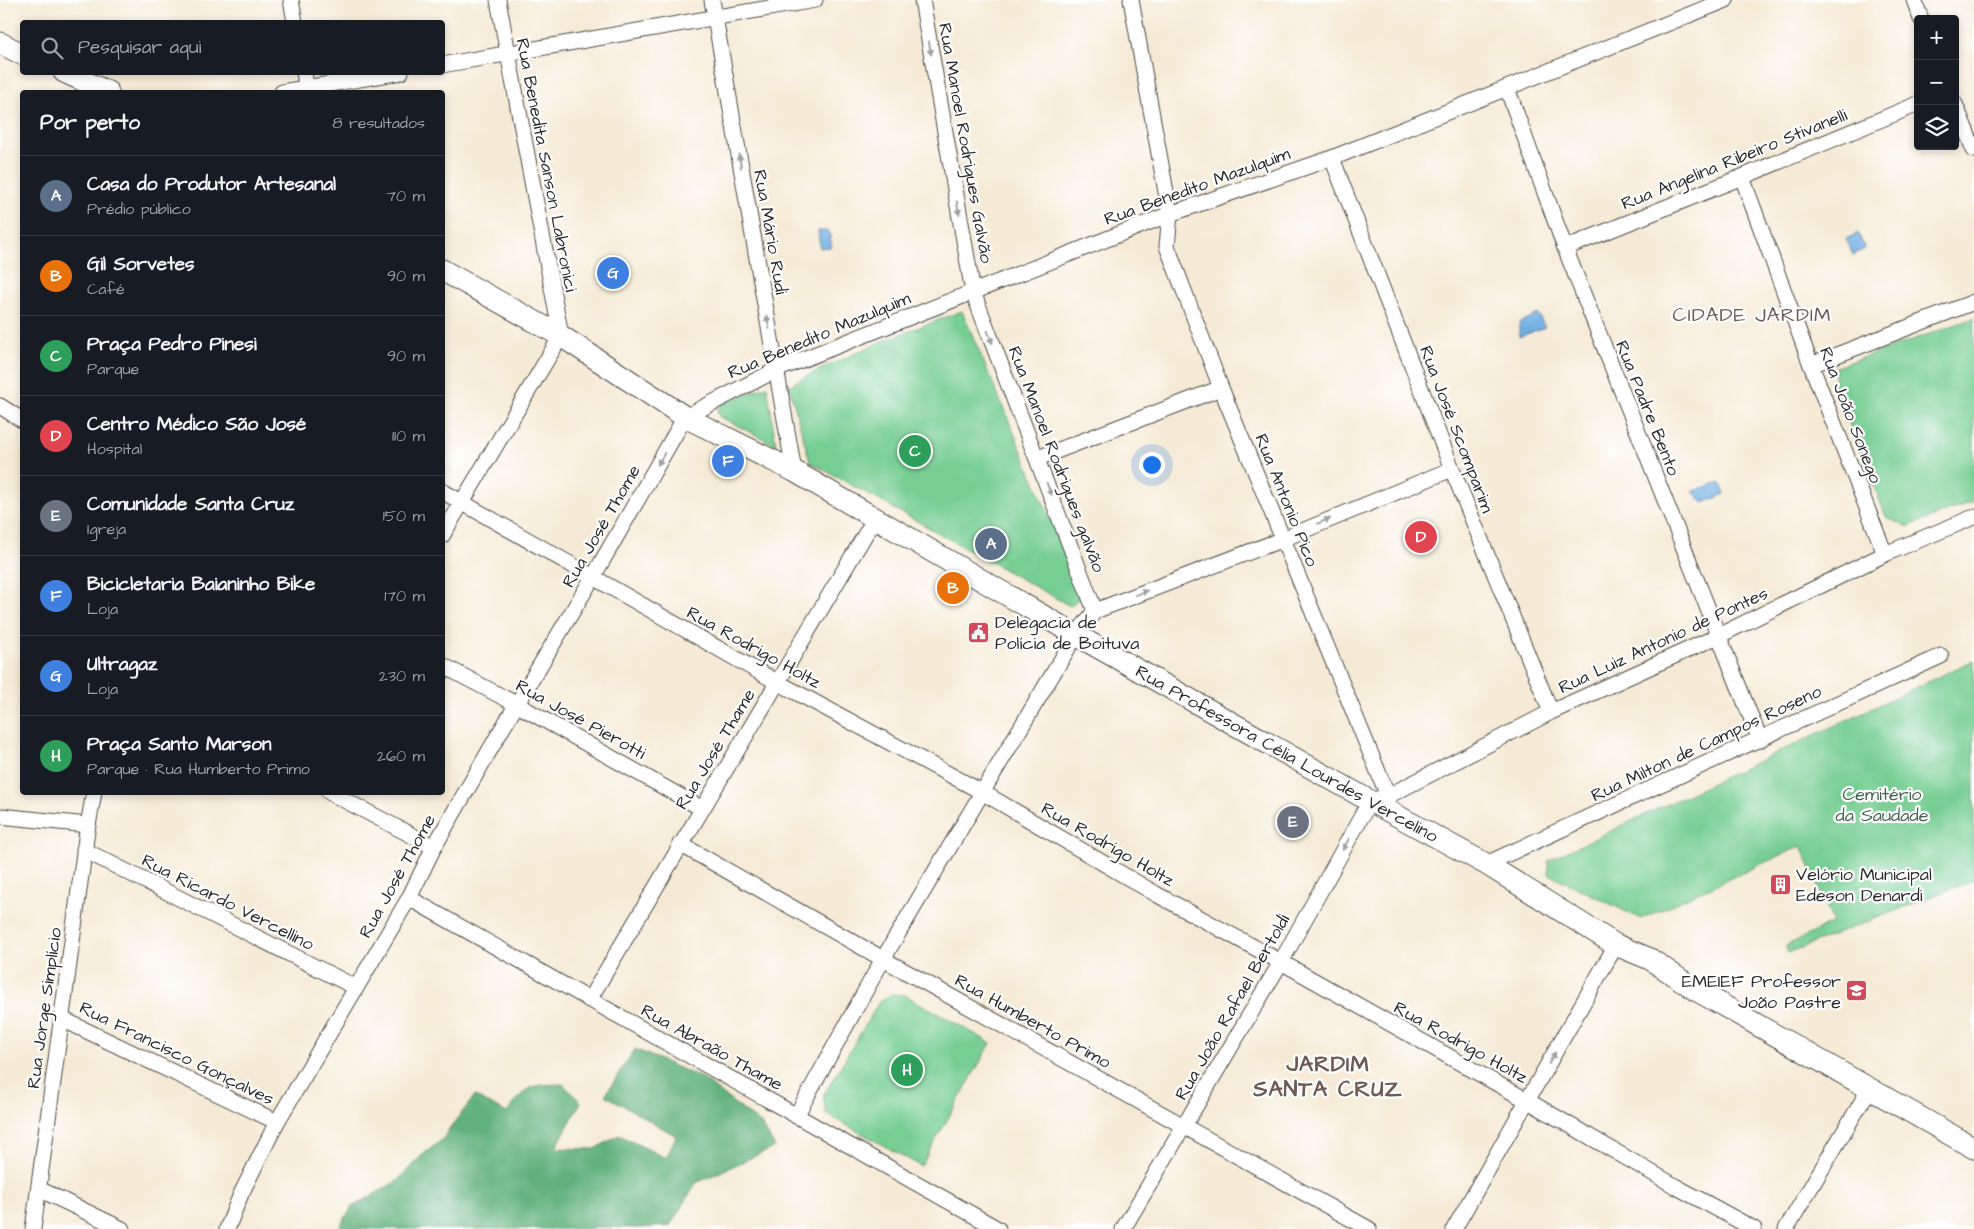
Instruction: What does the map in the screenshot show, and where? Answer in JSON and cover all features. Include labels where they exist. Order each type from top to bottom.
[{"type":"main road","points":[[0,43],[20,53]]},
{"type":"main road","points":[[71,75],[104,90]]},
{"type":"main road","name":"Rua Professora Célia Lourdes Vercelino","points":[[445,272],[560,336],[685,417],[794,471],[1076,635],[1379,798],[1616,945],[1650,959],[1696,990],[1974,1148]]},
{"type":"street","points":[[291,0],[295,20]]},
{"type":"street","name":"Rua Benedita Sanson Labronici","points":[[498,0],[560,336]]},
{"type":"street","name":"Rua Mário Rudi","points":[[712,0],[794,471]]},
{"type":"street","points":[[445,64],[815,0]]},
{"type":"street","name":"Rua Manoel Rodrigues Galvão","points":[[922,0],[973,292]]},
{"type":"street","name":"Rua Antonio Pico","points":[[1131,0],[1170,214],[1167,246],[1221,388],[1282,538],[1379,798]]},
{"type":"street","name":"Rua Benedito Mazulquim","points":[[685,417],[776,370],[1170,214],[1332,158],[1726,0]]},
{"type":"street","points":[[1914,0],[1920,15]]},
{"type":"street","points":[[304,75],[307,90]]},
{"type":"street","points":[[312,90],[386,75]]},
{"type":"street","name":"Rua Padre Bento","points":[[1507,88],[1565,248],[1760,740]]},
{"type":"street","name":"Rua Angelina Ribeiro Stivanelli","points":[[1565,248],[1916,105]]},
{"type":"street","points":[[1955,105],[1974,150]]},
{"type":"street","name":"Rua José Scomparim","points":[[1332,158],[1452,469],[1551,712]]},
{"type":"street","name":"Rua João Sonego","points":[[1742,177],[1811,364],[1886,554]]},
{"type":"street","name":"Rua Manoel Rodrigues galvão","points":[[973,292],[1095,611]]},
{"type":"street","points":[[1811,364],[1974,302]]},
{"type":"street","points":[[445,531],[560,336]]},
{"type":"street","points":[[1038,458],[1221,388]]},
{"type":"street","points":[[0,406],[20,419]]},
{"type":"street","name":"Rua José Thome","points":[[227,1229],[276,1122],[409,898],[434,847],[516,704],[593,577],[685,417]]},
{"type":"street","points":[[796,1116],[883,960],[982,792],[1076,635],[1095,611],[1452,469]]},
{"type":"street","name":"Rua Rodrigo Holtz","points":[[445,493],[777,682],[982,792],[1156,894],[1528,1100],[1675,1186],[1754,1229]]},
{"type":"street","name":"Rua Luiz Antonio de Pontes","points":[[1379,798],[1551,712],[1718,636],[1886,554],[1974,517]]},
{"type":"street","name":"Rua José Thame","points":[[589,1000],[701,808],[875,518]]},
{"type":"street","name":"Rua Milton de Campos Roseno","points":[[1486,864],[1941,656]]},
{"type":"street","name":"Rua José Pierotti","points":[[445,667],[516,704],[701,808]]},
{"type":"street","name":"Rua Jorge Simplício","points":[[33,1229],[84,850],[93,795]]},
{"type":"street","points":[[335,795],[434,847]]},
{"type":"street","name":"Rua João Rafael Bertoldi","points":[[1123,1229],[1379,798]]},
{"type":"street","points":[[0,816],[88,825]]},
{"type":"street","name":"Rua Humberto Primo","points":[[680,844],[883,960],[1369,1229]]},
{"type":"street","name":"Rua Ricardo Vercellino","points":[[84,850],[355,987]]},
{"type":"street","name":"Rua Abraão Thame","points":[[409,898],[998,1229]]},
{"type":"street","points":[[1454,1229],[1616,945]]},
{"type":"street","name":"Rua Francisco Gonçalves","points":[[62,1019],[276,1122]]},
{"type":"street","points":[[1786,1229],[1870,1088]]},
{"type":"street","points":[[39,1189],[122,1229]]},
{"type":"green space","points":[[962,311],[1072,569],[1080,598],[1070,606],[810,462],[789,386],[802,378],[880,342]]},
{"type":"green space","points":[[1974,318],[1974,501],[1907,527],[1886,517],[1834,386],[1836,367]]},
{"type":"green space","points":[[767,386],[776,445],[720,417],[717,411],[721,404]]},
{"type":"green space","name":"Cemitério da Saudade","points":[[1974,660],[1974,880],[1788,953],[1786,946],[1833,922],[1801,846],[1641,919],[1549,874],[1548,861],[1553,858]]},
{"type":"green space","points":[[891,994],[905,995],[991,1043],[921,1166],[826,1114],[823,1096],[879,1002]]},
{"type":"green space","points":[[635,1049],[702,1078],[762,1125],[775,1147],[696,1183],[670,1226],[637,1228],[595,1227],[591,1229],[338,1229],[352,1207],[397,1181],[420,1157],[443,1139],[475,1096],[507,1113],[520,1096],[530,1088],[542,1085],[563,1084],[581,1102],[556,1148],[595,1149],[619,1135],[666,1158],[676,1136],[605,1095]]},
{"type":"water","points":[[818,231],[829,231],[832,247],[820,248]]},
{"type":"water","points":[[1858,233],[1865,249],[1853,255],[1846,239]]},
{"type":"water","points":[[1538,314],[1545,327],[1519,337],[1519,323]]},
{"type":"water","points":[[1720,482],[1725,494],[1703,503],[1693,491]]},
{"type":"place","name":"Ultragaz","points":[[613,273]]},
{"type":"place","name":"Praça Pedro Pinesi","points":[[915,451]]},
{"type":"place","name":"Bicicletaria Baianinho Bike","points":[[728,461]]},
{"type":"place","name":"Centro Médico São José","points":[[1421,537]]},
{"type":"place","name":"Casa do Produtor Artesanal","points":[[991,544]]},
{"type":"place","name":"Gil Sorvetes","points":[[953,588]]},
{"type":"place","name":"Delegacia de Polícia de Boituva","points":[[979,632]]},
{"type":"place","name":"Comunidade Santa Cruz","points":[[1293,822]]},
{"type":"place","name":"Velório Municipal Edeson Denardi","points":[[1780,884]]},
{"type":"place","name":"EMEIEF Professor João Pastre","points":[[1857,991]]},
{"type":"place","name":"Praça Santo Marson","points":[[907,1070]]},
{"type":"district","name":"CIDADE JARDIM","points":[[1752,314]]},
{"type":"district","name":"JARDIM SANTA CRUZ","points":[[1328,1076]]}]
